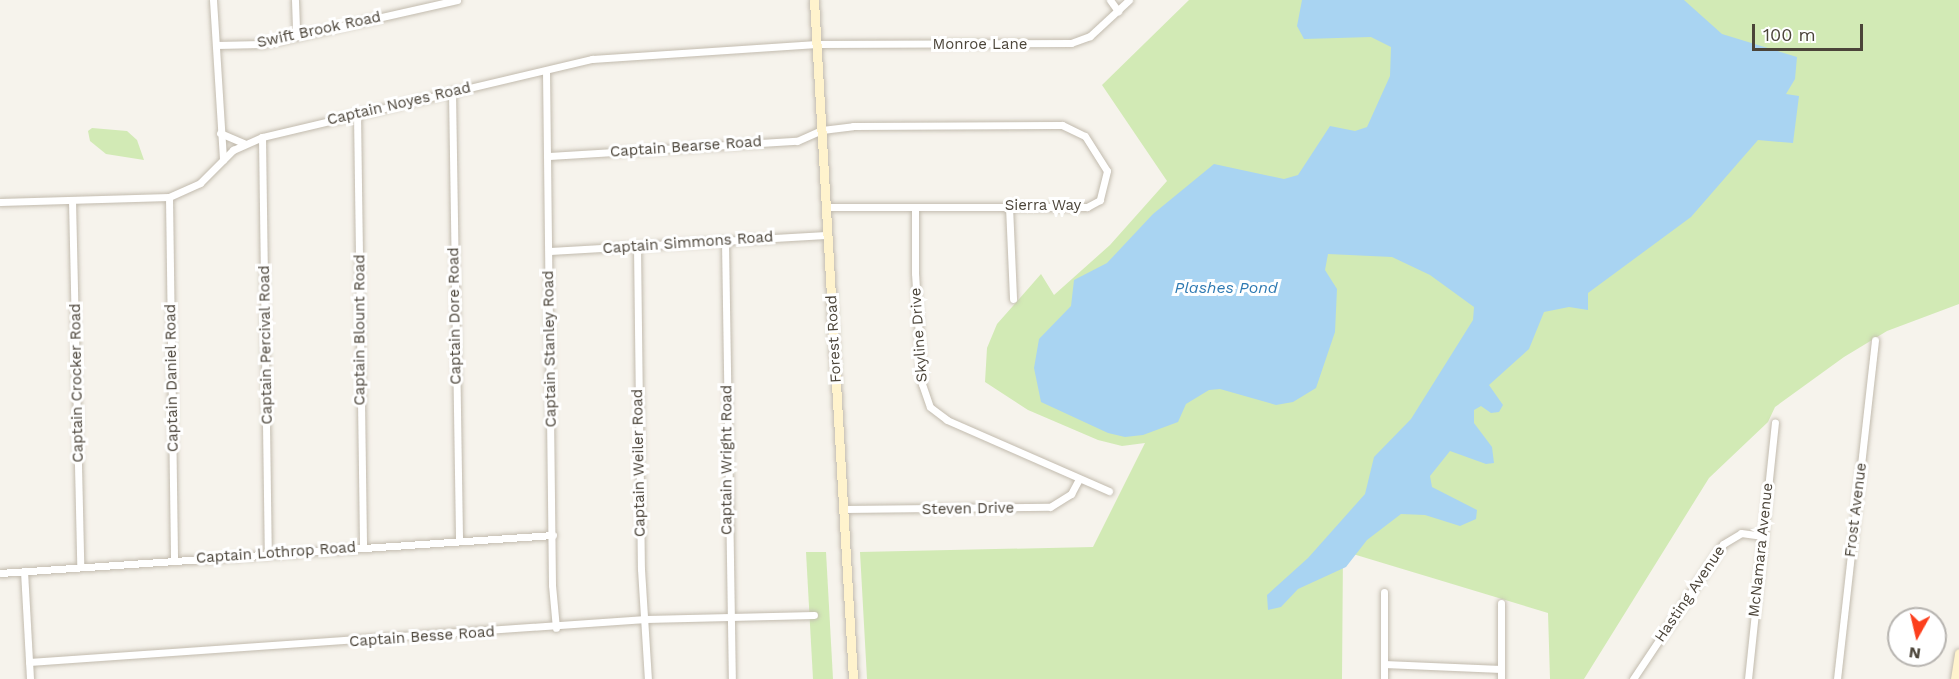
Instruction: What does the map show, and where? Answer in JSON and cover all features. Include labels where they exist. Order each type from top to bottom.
[{"type":"main road","name":"Forest Road","points":[[814,0],[853,679]]},
{"type":"main road","points":[[1954,679],[1959,653]]},
{"type":"street","points":[[213,0],[223,160]]},
{"type":"street","points":[[295,0],[296,35]]},
{"type":"street","name":"Swift Brook Road","points":[[216,45],[262,44],[457,0]]},
{"type":"street","points":[[1110,0],[1118,11]]},
{"type":"street","name":"Monroe Lane","points":[[816,44],[1071,43],[1089,36],[1129,0]]},
{"type":"street","name":"Captain Noyes Road","points":[[0,202],[169,197],[200,183],[244,143],[262,137],[592,59],[816,44]]},
{"type":"street","name":"Captain Stanley Road","points":[[546,70],[556,628]]},
{"type":"street","name":"Captain Dore Road","points":[[452,91],[459,541]]},
{"type":"street","name":"Captain Blount Road","points":[[357,113],[363,547]]},
{"type":"street","name":"Sierra Way","points":[[822,130],[853,126],[1062,125],[1078,130],[1106,165],[1104,194],[1095,203],[1076,207],[826,207]]},
{"type":"street","name":"Captain Bearse Road","points":[[549,156],[797,141],[822,130]]},
{"type":"street","points":[[220,133],[244,143]]},
{"type":"street","name":"Captain Percival Road","points":[[262,137],[268,553]]},
{"type":"street","name":"Captain Daniel Road","points":[[169,197],[174,560]]},
{"type":"street","name":"Captain Crocker Road","points":[[72,200],[80,566]]},
{"type":"street","points":[[1009,206],[1013,299]]},
{"type":"street","name":"Skyline Drive","points":[[915,207],[915,273],[922,384],[930,407],[948,420],[1109,491]]},
{"type":"street","name":"Captain Simmons Road","points":[[549,251],[828,235]]},
{"type":"street","name":"Captain Wright Road","points":[[724,241],[729,616],[732,679]]},
{"type":"street","name":"Captain Weiler Road","points":[[637,246],[641,569],[648,679]]},
{"type":"street","name":"Frost Avenue","points":[[1836,679],[1875,340]]},
{"type":"street","name":"McNamara Avenue","points":[[1748,679],[1775,422]]},
{"type":"street","name":"Steven Drive","points":[[844,508],[1050,507],[1071,494],[1079,479]]},
{"type":"street","name":"Hasting Avenue","points":[[1634,679],[1723,544],[1741,533],[1763,536]]},
{"type":"street","name":"Captain Lothrop Road","points":[[0,573],[553,535]]},
{"type":"street","points":[[24,571],[30,679]]},
{"type":"street","points":[[1384,591],[1384,679]]},
{"type":"street","points":[[1501,603],[1501,679]]},
{"type":"street","name":"Captain Besse Road","points":[[29,662],[556,628],[646,620],[814,615]]},
{"type":"street","points":[[1384,664],[1501,669]]},
{"type":"green space","points":[[1189,0],[1959,0],[1959,304],[1887,331],[1844,357],[1775,407],[1768,422],[1709,478],[1584,679],[1550,679],[1548,613],[1343,551],[1342,679],[867,679],[860,552],[1093,547],[1145,443],[1122,446],[1098,440],[1028,410],[985,382],[987,348],[997,324],[1041,274],[1054,295],[1110,245],[1167,181],[1102,85]]},
{"type":"green space","points":[[92,128],[127,131],[137,140],[144,160],[106,154],[90,141],[88,131]]},
{"type":"green space","points":[[806,552],[826,552],[833,679],[813,679]]},
{"type":"water","name":"Plashes Pond","points":[[1302,0],[1684,0],[1722,34],[1797,57],[1795,79],[1786,94],[1799,96],[1793,143],[1758,140],[1691,217],[1588,293],[1588,310],[1569,307],[1544,312],[1529,349],[1489,385],[1503,405],[1499,412],[1491,413],[1481,406],[1474,410],[1474,423],[1492,447],[1494,463],[1486,464],[1450,451],[1430,476],[1432,487],[1477,510],[1476,519],[1460,526],[1425,515],[1401,514],[1367,540],[1346,567],[1298,589],[1281,607],[1268,610],[1267,595],[1308,558],[1365,494],[1374,457],[1411,419],[1473,320],[1474,307],[1430,275],[1392,257],[1328,254],[1325,270],[1337,289],[1335,332],[1316,388],[1293,402],[1276,405],[1220,389],[1209,390],[1186,404],[1178,422],[1143,435],[1125,437],[1108,433],[1041,402],[1034,368],[1039,339],[1071,306],[1074,280],[1107,263],[1153,214],[1214,164],[1284,179],[1298,175],[1330,126],[1355,131],[1367,127],[1390,76],[1391,47],[1371,37],[1304,39],[1297,26]]}]
